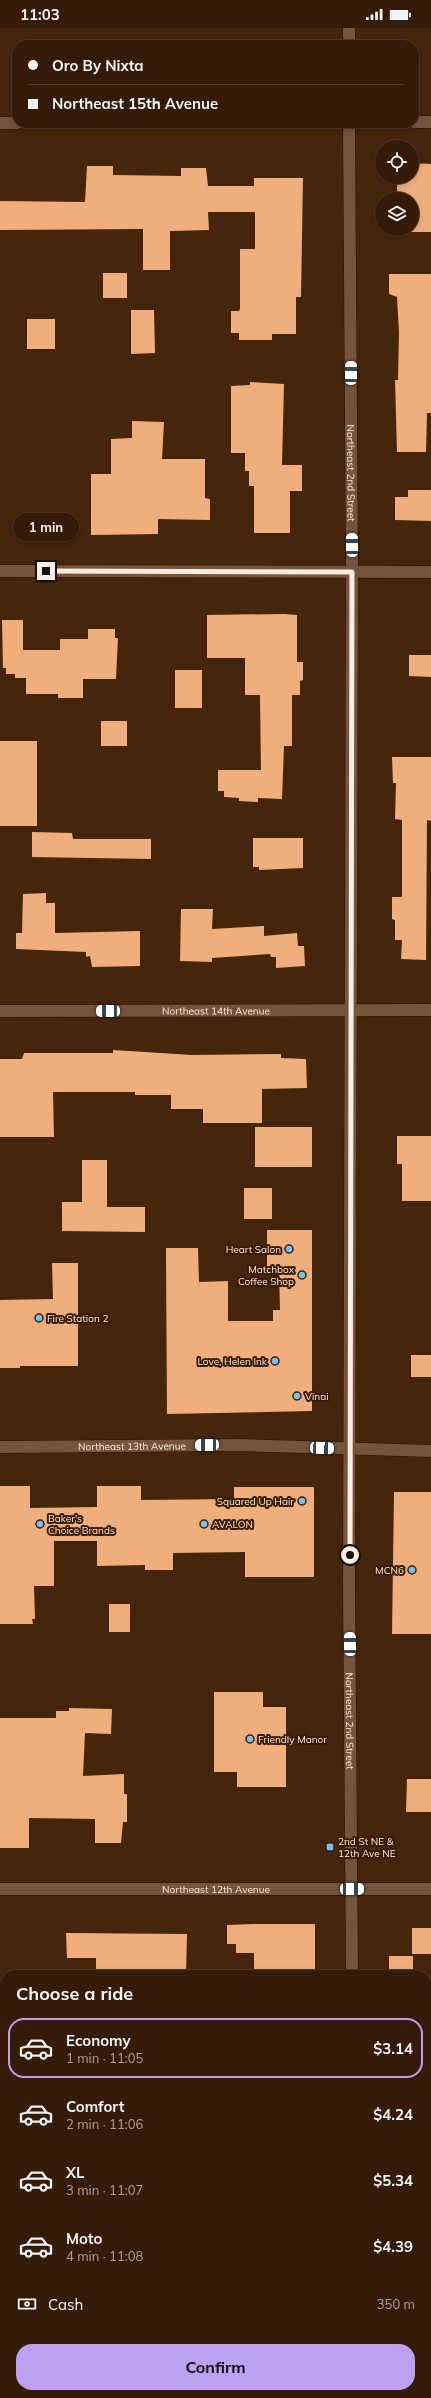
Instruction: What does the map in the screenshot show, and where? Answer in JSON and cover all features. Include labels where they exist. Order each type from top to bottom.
[{"type":"street","points":[[349,28],[349,40]]},
{"type":"street","points":[[0,123],[12,122]]},
{"type":"street","points":[[419,122],[431,122]]},
{"type":"street","name":"Northeast 2nd Street","points":[[348,128],[352,572],[350,1010],[351,1448],[349,1585],[352,1970]]},
{"type":"street","points":[[0,570],[431,572]]},
{"type":"street","name":"Northeast 14th Avenue","points":[[0,1011],[431,1010]]},
{"type":"street","name":"Northeast 13th Avenue","points":[[0,1447],[237,1445],[431,1451]]},
{"type":"street","name":"Northeast 12th Avenue","points":[[0,1889],[431,1889]]},
{"type":"building","points":[[419,163],[431,164],[431,232],[419,232],[419,192],[397,192],[397,184],[419,184]]},
{"type":"building","points":[[87,166],[113,166],[113,175],[181,176],[181,168],[206,168],[208,186],[254,186],[254,178],[303,178],[301,297],[296,297],[296,334],[272,334],[272,340],[239,340],[239,333],[231,333],[231,311],[239,311],[240,309],[240,249],[255,249],[255,212],[208,212],[209,230],[170,231],[170,270],[143,270],[143,229],[0,230],[0,201],[85,202]]},
{"type":"building","points":[[103,273],[127,273],[127,298],[103,298]]},
{"type":"building","points":[[389,274],[431,274],[431,413],[427,413],[426,452],[397,452],[395,380],[398,380],[399,332],[397,297],[389,294]]},
{"type":"building","points":[[131,310],[154,310],[155,353],[131,354]]},
{"type":"building","points":[[27,319],[55,319],[55,349],[27,349]]},
{"type":"building","points":[[250,382],[284,384],[282,465],[302,465],[302,491],[290,491],[290,533],[254,533],[254,486],[249,486],[249,471],[245,471],[245,453],[231,453],[231,386],[250,385]]},
{"type":"building","points":[[132,421],[164,422],[162,459],[205,459],[205,498],[210,499],[210,520],[158,519],[158,534],[91,535],[91,474],[111,474],[111,439],[132,438]]},
{"type":"building","points":[[408,490],[431,490],[431,521],[395,520],[395,497],[408,497]]},
{"type":"building","points":[[207,615],[297,615],[297,662],[303,662],[303,680],[300,681],[300,695],[292,695],[292,746],[284,746],[282,799],[258,798],[258,802],[239,801],[239,798],[224,797],[224,791],[218,791],[218,770],[261,770],[260,695],[245,695],[245,658],[207,658]]},
{"type":"building","points":[[2,620],[23,620],[23,650],[60,650],[60,639],[88,639],[88,629],[115,629],[115,638],[118,638],[116,679],[83,679],[83,698],[58,698],[58,694],[26,694],[26,678],[15,678],[15,674],[6,674],[6,668],[3,668]]},
{"type":"building","points":[[409,655],[431,655],[431,677],[409,676]]},
{"type":"building","points":[[175,670],[202,670],[202,708],[175,708]]},
{"type":"building","points":[[101,721],[127,721],[127,746],[101,746]]},
{"type":"building","points":[[0,741],[37,741],[37,826],[0,826]]},
{"type":"building","points":[[392,757],[431,757],[431,821],[427,820],[426,960],[401,959],[402,940],[395,940],[395,920],[392,919],[392,897],[402,897],[402,820],[395,819],[396,783],[393,783]]},
{"type":"building","points":[[32,832],[72,833],[73,839],[151,839],[151,859],[32,857]]},
{"type":"building","points":[[253,838],[303,838],[303,868],[259,870],[259,867],[253,867]]},
{"type":"building","points":[[46,893],[46,903],[55,903],[55,933],[140,931],[140,966],[92,967],[90,956],[86,957],[86,952],[16,949],[16,933],[22,933],[23,894]]},
{"type":"building","points":[[181,909],[213,909],[212,929],[264,926],[264,936],[297,933],[298,946],[304,946],[305,966],[276,968],[276,957],[271,957],[270,954],[212,958],[212,962],[180,961]]},
{"type":"building","points":[[113,1050],[192,1055],[281,1054],[281,1058],[306,1059],[307,1088],[262,1089],[262,1123],[203,1123],[203,1109],[171,1109],[171,1095],[135,1095],[135,1092],[53,1092],[54,1137],[0,1137],[0,1059],[22,1059],[24,1053],[113,1053]]},
{"type":"building","points":[[255,1127],[312,1127],[312,1167],[255,1167]]},
{"type":"building","points":[[397,1136],[431,1136],[431,1201],[402,1201],[402,1164],[397,1164]]},
{"type":"building","points":[[82,1160],[107,1160],[107,1207],[145,1207],[145,1232],[62,1231],[62,1202],[82,1202]]},
{"type":"building","points":[[244,1188],[272,1188],[272,1219],[244,1219]]},
{"type":"building","points":[[267,1230],[312,1230],[312,1411],[167,1414],[166,1248],[198,1248],[199,1282],[228,1281],[228,1321],[273,1321],[273,1310],[280,1310],[279,1269],[267,1268]]},
{"type":"building","name":"Fire Station 2","points":[[52,1263],[78,1263],[78,1366],[20,1366],[20,1368],[0,1368],[0,1300],[53,1299]]},
{"type":"building","points":[[411,1355],[431,1355],[431,1377],[411,1377]]},
{"type":"building","points":[[0,1486],[30,1486],[30,1508],[97,1507],[97,1486],[141,1486],[141,1500],[234,1499],[234,1487],[314,1487],[314,1577],[245,1577],[245,1552],[173,1553],[173,1570],[145,1570],[145,1565],[97,1566],[97,1541],[54,1541],[54,1586],[34,1586],[35,1619],[32,1619],[33,1624],[0,1624]]},
{"type":"building","name":"MCN6","points":[[394,1492],[431,1492],[431,1634],[392,1634]]},
{"type":"building","points":[[109,1604],[130,1604],[130,1632],[109,1632]]},
{"type":"building","name":"Friendly Manor","points":[[214,1692],[263,1692],[263,1707],[286,1707],[286,1787],[237,1787],[237,1772],[214,1772]]},
{"type":"building","points":[[69,1708],[112,1709],[111,1734],[85,1733],[83,1776],[124,1774],[124,1794],[127,1794],[127,1822],[123,1822],[121,1843],[95,1843],[95,1819],[29,1818],[29,1848],[0,1848],[0,1718],[56,1718],[56,1711],[69,1711]]},
{"type":"building","points":[[407,1779],[431,1779],[431,1812],[406,1812]]},
{"type":"building","points":[[315,1924],[315,1970],[254,1970],[254,1953],[236,1953],[236,1944],[227,1944],[227,1925]]},
{"type":"building","points":[[412,1928],[431,1928],[431,1954],[412,1954]]},
{"type":"building","points":[[66,1933],[187,1934],[186,1970],[96,1970],[96,1958],[67,1958]]},
{"type":"building","points":[[389,1956],[413,1956],[413,1970],[389,1970]]},
{"type":"place","name":"Heart Salon","points":[[289,1249]]},
{"type":"place","name":"Matchbox Coffee Shop","points":[[302,1275]]},
{"type":"place","name":"Fire Station 2","points":[[39,1318]]},
{"type":"place","name":"Love, Helen Ink","points":[[275,1361]]},
{"type":"place","name":"Vinai","points":[[297,1396]]},
{"type":"place","name":"Squared Up Hair","points":[[302,1501]]},
{"type":"place","name":"Baker's Choice Brands","points":[[40,1524]]},
{"type":"place","name":"AVALON","points":[[204,1524]]},
{"type":"place","name":"MCN6","points":[[412,1570]]},
{"type":"place","name":"Friendly Manor","points":[[250,1739]]},
{"type":"place","name":"2nd St NE & 12th Ave NE","points":[[330,1847]]},
{"type":"route","points":[[46,571],[352,572],[350,1555]]}]
